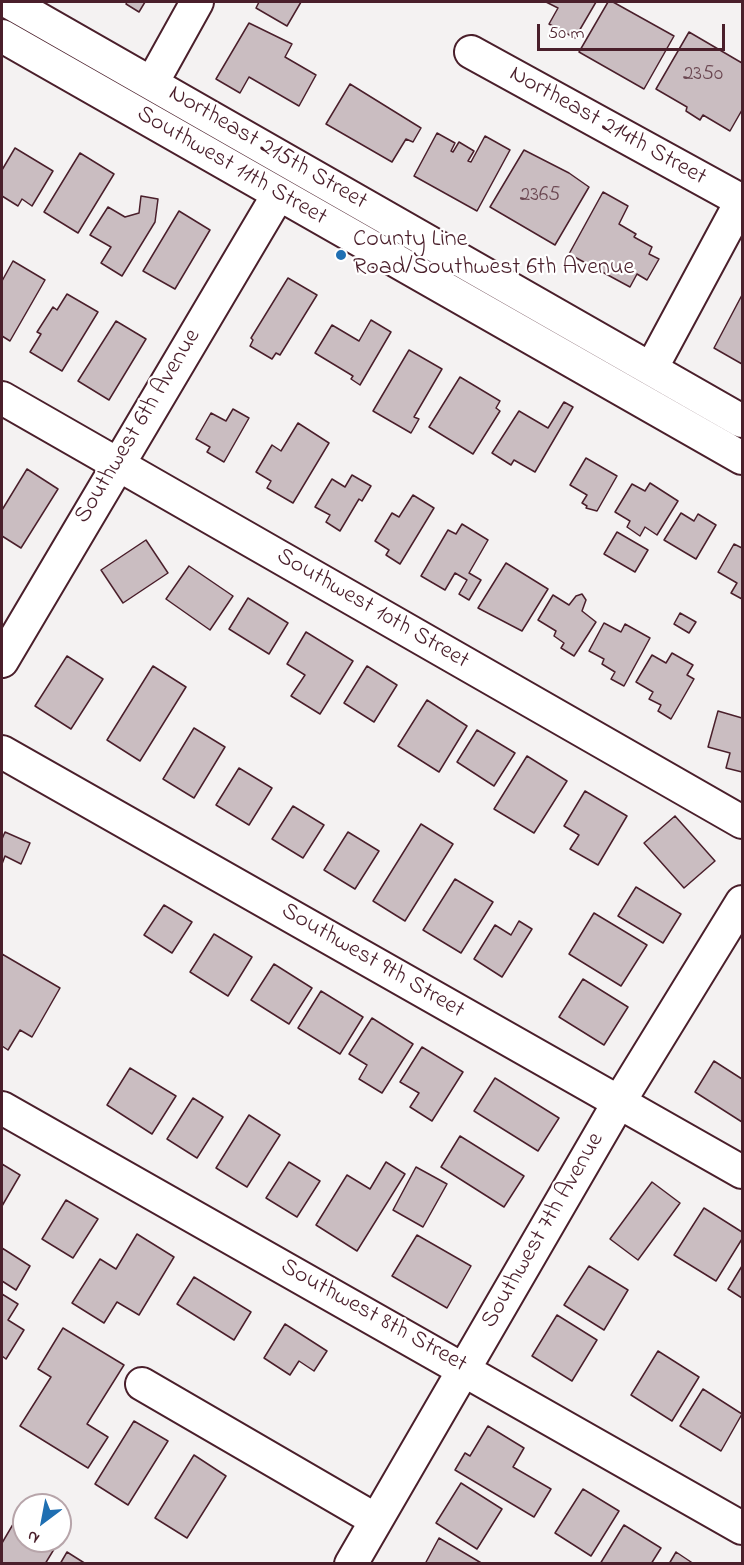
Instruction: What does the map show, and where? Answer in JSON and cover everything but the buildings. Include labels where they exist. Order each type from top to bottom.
[{"type":"street","name":"Northeast 215th Street","points":[[9,2],[742,421]]},
{"type":"street","points":[[152,83],[197,2]]},
{"type":"street","name":"Southwest 11th Street","points":[[2,36],[742,458]]},
{"type":"street","name":"Northeast 214th Street","points":[[471,52],[742,200]]},
{"type":"street","name":"Southwest 6th Avenue","points":[[2,661],[278,195]]},
{"type":"street","points":[[651,369],[742,200]]},
{"type":"street","name":"Southwest 10th Street","points":[[2,398],[742,822]]},
{"type":"street","name":"Southwest 9th Street","points":[[2,752],[742,1172]]},
{"type":"street","name":"Southwest 7th Avenue","points":[[351,1563],[619,1102],[742,902]]},
{"type":"street","name":"Southwest 8th Street","points":[[2,1108],[464,1368],[742,1528]]},
{"type":"street","points":[[142,1384],[376,1520]]},
{"type":"place","name":"County Line Road/Southwest 6th Avenue","points":[[341,255]]}]
